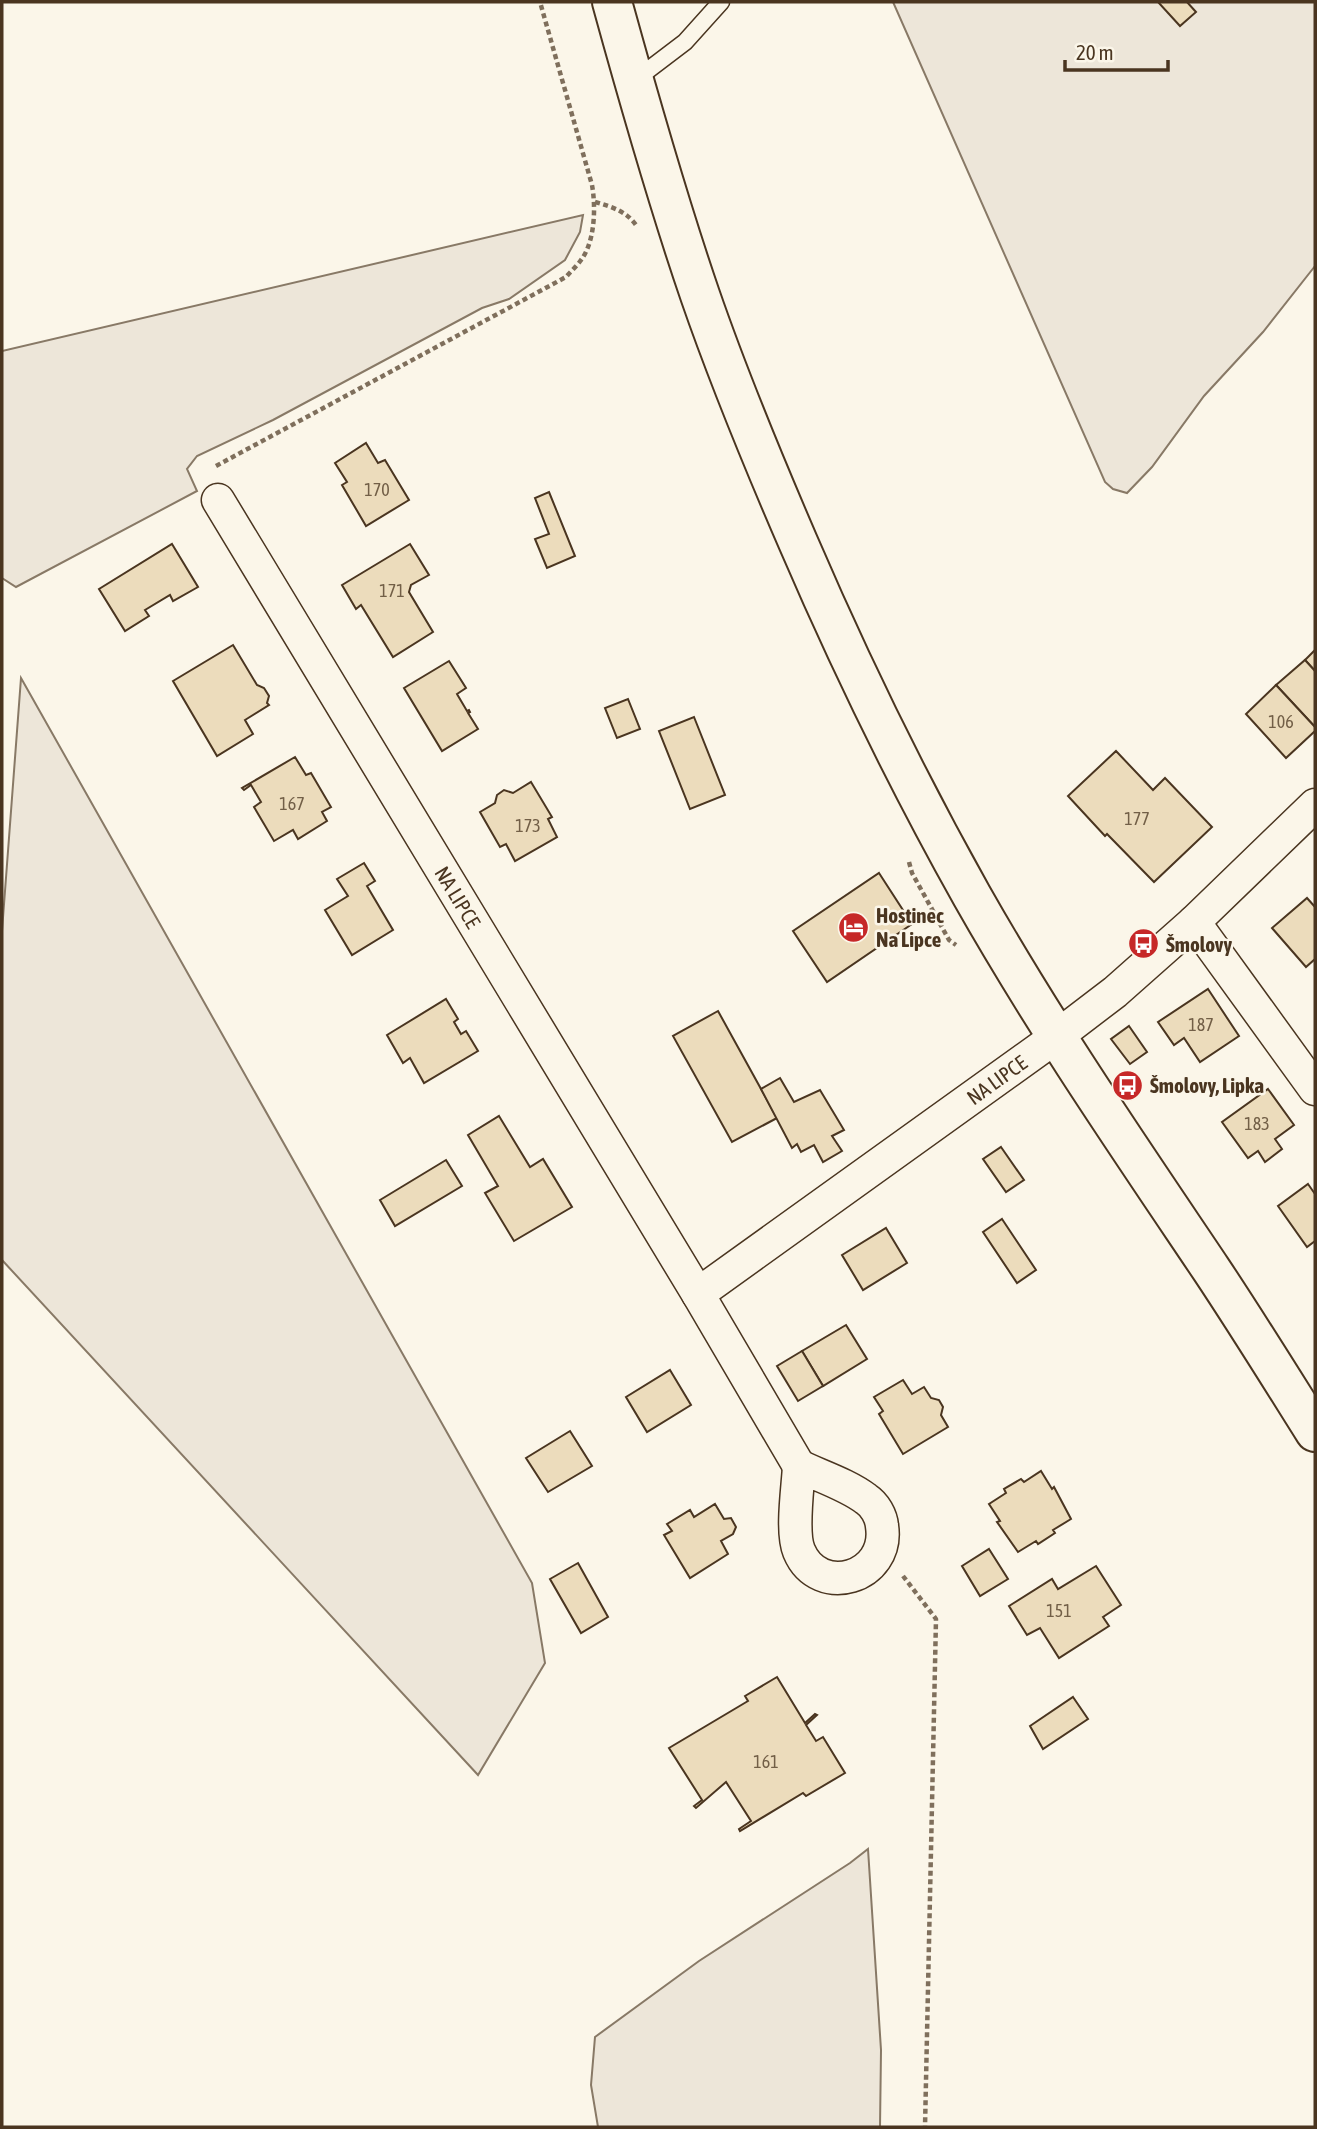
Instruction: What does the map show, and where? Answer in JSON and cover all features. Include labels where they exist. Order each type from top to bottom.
[{"type":"main road","points":[[612,2],[700,294],[738,397],[830,615],[897,755],[1018,976],[1315,1432]]},
{"type":"street","name":"NA LIPCE","points":[[218,500],[799,1465]]},
{"type":"street","name":"NA LIPCE","points":[[698,1294],[1115,992],[1194,922],[1315,805]]},
{"type":"street","points":[[1194,922],[1315,1089]]},
{"type":"street","points":[[799,1465],[867,1500],[882,1522],[881,1549],[874,1562],[862,1572],[848,1578],[832,1578],[818,1573],[806,1563],[798,1550],[795,1535],[799,1465]]},
{"type":"lane","points":[[634,80],[685,42],[721,2]]},
{"type":"path","points":[[218,500],[207,476],[212,468],[566,277],[583,258],[592,232],[594,193],[540,2]]},
{"type":"path","points":[[881,1549],[936,1619],[925,2127]]},
{"type":"shaded area","points":[[893,2],[1315,2],[1315,266],[1263,332],[1204,396],[1152,467],[1127,493],[1113,489],[1105,482]]},
{"type":"shaded area","points":[[583,215],[580,232],[565,260],[509,299],[482,308],[273,420],[197,456],[187,469],[197,491],[16,587],[2,578],[2,351]]},
{"type":"shaded area","points":[[21,678],[532,1583],[545,1663],[478,1775],[2,1260],[2,931]]},
{"type":"shaded area","points":[[868,1849],[881,2050],[880,2127],[598,2127],[591,2085],[595,2037],[699,1961]]},
{"type":"building","points":[[1158,2],[1187,2],[1196,12],[1180,26]]},
{"type":"building","points":[[366,443],[378,463],[385,460],[409,500],[366,526],[342,485],[347,482],[335,463]]},
{"type":"building","points":[[549,492],[575,556],[547,568],[535,539],[549,534],[535,498]]},
{"type":"building","points":[[172,544],[198,587],[173,601],[170,595],[145,610],[149,616],[125,631],[99,589]]},
{"type":"building","points":[[410,544],[429,575],[411,585],[409,592],[433,632],[393,657],[361,605],[356,609],[342,585]]},
{"type":"building","points":[[233,645],[257,685],[264,688],[269,696],[269,705],[245,720],[253,734],[217,756],[173,681]]},
{"type":"building","points":[[1315,650],[1315,671],[1305,660]]},
{"type":"building","points":[[1305,660],[1315,671],[1315,727],[1276,685]]},
{"type":"building","points":[[449,661],[466,688],[457,694],[478,729],[442,751],[404,688]]},
{"type":"building","points":[[1276,685],[1315,727],[1315,731],[1286,758],[1246,714]]},
{"type":"building","points":[[628,699],[640,729],[617,738],[605,708]]},
{"type":"building","points":[[694,717],[725,795],[690,809],[659,731]]},
{"type":"building","points":[[1116,751],[1153,790],[1165,778],[1212,827],[1154,882],[1107,834],[1105,836],[1068,796]]},
{"type":"building","points":[[295,757],[306,775],[311,773],[331,807],[322,812],[327,821],[298,839],[293,830],[274,841],[254,807],[261,802],[251,785],[244,790],[242,788]]},
{"type":"building","points":[[531,782],[552,817],[548,819],[557,837],[515,861],[506,844],[500,847],[480,812],[495,803],[497,795],[504,790],[513,793]]},
{"type":"building","points":[[364,863],[375,881],[367,886],[393,930],[352,955],[325,910],[348,896],[337,879]]},
{"type":"building","name":"Hostinec Na Lipce","points":[[879,873],[912,924],[827,982],[793,931]]},
{"type":"building","points":[[1307,898],[1315,907],[1315,959],[1306,967],[1272,928]]},
{"type":"building","points":[[1208,989],[1239,1036],[1200,1062],[1184,1038],[1174,1045],[1158,1022]]},
{"type":"building","points":[[446,999],[458,1019],[454,1022],[461,1034],[466,1031],[478,1051],[424,1083],[410,1058],[403,1063],[387,1035]]},
{"type":"building","points":[[718,1011],[777,1118],[732,1142],[673,1036]]},
{"type":"building","points":[[1129,1026],[1147,1052],[1130,1064],[1111,1039]]},
{"type":"building","points":[[780,1078],[794,1102],[820,1090],[844,1130],[832,1136],[842,1151],[823,1162],[814,1145],[801,1152],[797,1144],[792,1148],[761,1089]]},
{"type":"building","points":[[1268,1089],[1294,1125],[1275,1139],[1282,1149],[1265,1162],[1258,1151],[1248,1158],[1222,1122]]},
{"type":"building","points":[[499,1116],[530,1167],[543,1159],[572,1207],[514,1241],[485,1193],[498,1186],[468,1135]]},
{"type":"building","points":[[1001,1147],[1024,1180],[1006,1192],[983,1159]]},
{"type":"building","points":[[446,1160],[462,1186],[395,1226],[380,1200]]},
{"type":"building","points":[[1308,1184],[1315,1194],[1315,1241],[1307,1247],[1278,1206]]},
{"type":"building","points":[[1002,1219],[1036,1270],[1017,1283],[983,1232]]},
{"type":"building","points":[[886,1228],[907,1263],[863,1290],[842,1255]]},
{"type":"building","points":[[846,1325],[867,1359],[823,1386],[802,1351]]},
{"type":"building","points":[[802,1351],[823,1386],[798,1401],[777,1366]]},
{"type":"building","points":[[670,1370],[691,1405],[647,1432],[626,1397]]},
{"type":"building","points":[[903,1380],[912,1394],[924,1387],[931,1398],[939,1400],[943,1407],[941,1415],[948,1427],[903,1454],[879,1414],[883,1411],[874,1397]]},
{"type":"building","points":[[570,1431],[592,1466],[548,1492],[526,1458]]},
{"type":"building","points":[[1041,1471],[1052,1489],[1054,1487],[1071,1519],[1053,1530],[1055,1533],[1038,1544],[1036,1541],[1018,1552],[997,1522],[1000,1521],[989,1504],[1006,1493],[1004,1489],[1021,1479],[1024,1482]]},
{"type":"building","points":[[715,1504],[724,1519],[731,1518],[736,1527],[733,1534],[721,1541],[728,1554],[690,1578],[664,1535],[672,1531],[667,1524],[690,1510],[694,1517]]},
{"type":"building","points":[[989,1549],[1008,1579],[980,1596],[962,1566]]},
{"type":"building","points":[[578,1563],[608,1617],[581,1633],[550,1579]]},
{"type":"building","points":[[1096,1566],[1121,1605],[1103,1617],[1109,1626],[1059,1658],[1040,1628],[1027,1635],[1009,1606],[1052,1579],[1058,1589]]},
{"type":"building","points":[[777,1677],[805,1723],[817,1715],[806,1725],[816,1741],[823,1737],[845,1773],[806,1796],[803,1793],[740,1831],[739,1829],[751,1821],[726,1782],[696,1808],[694,1806],[702,1800],[669,1748],[748,1701],[745,1696]]},
{"type":"building","points":[[1073,1697],[1088,1719],[1043,1749],[1030,1726]]},
{"type":"place","name":"Hostinec Na Lipce","points":[[853,927]]},
{"type":"place","name":"Šmolovy","points":[[1143,944]]},
{"type":"place","name":"Šmolovy, Lipka","points":[[1127,1085]]}]
